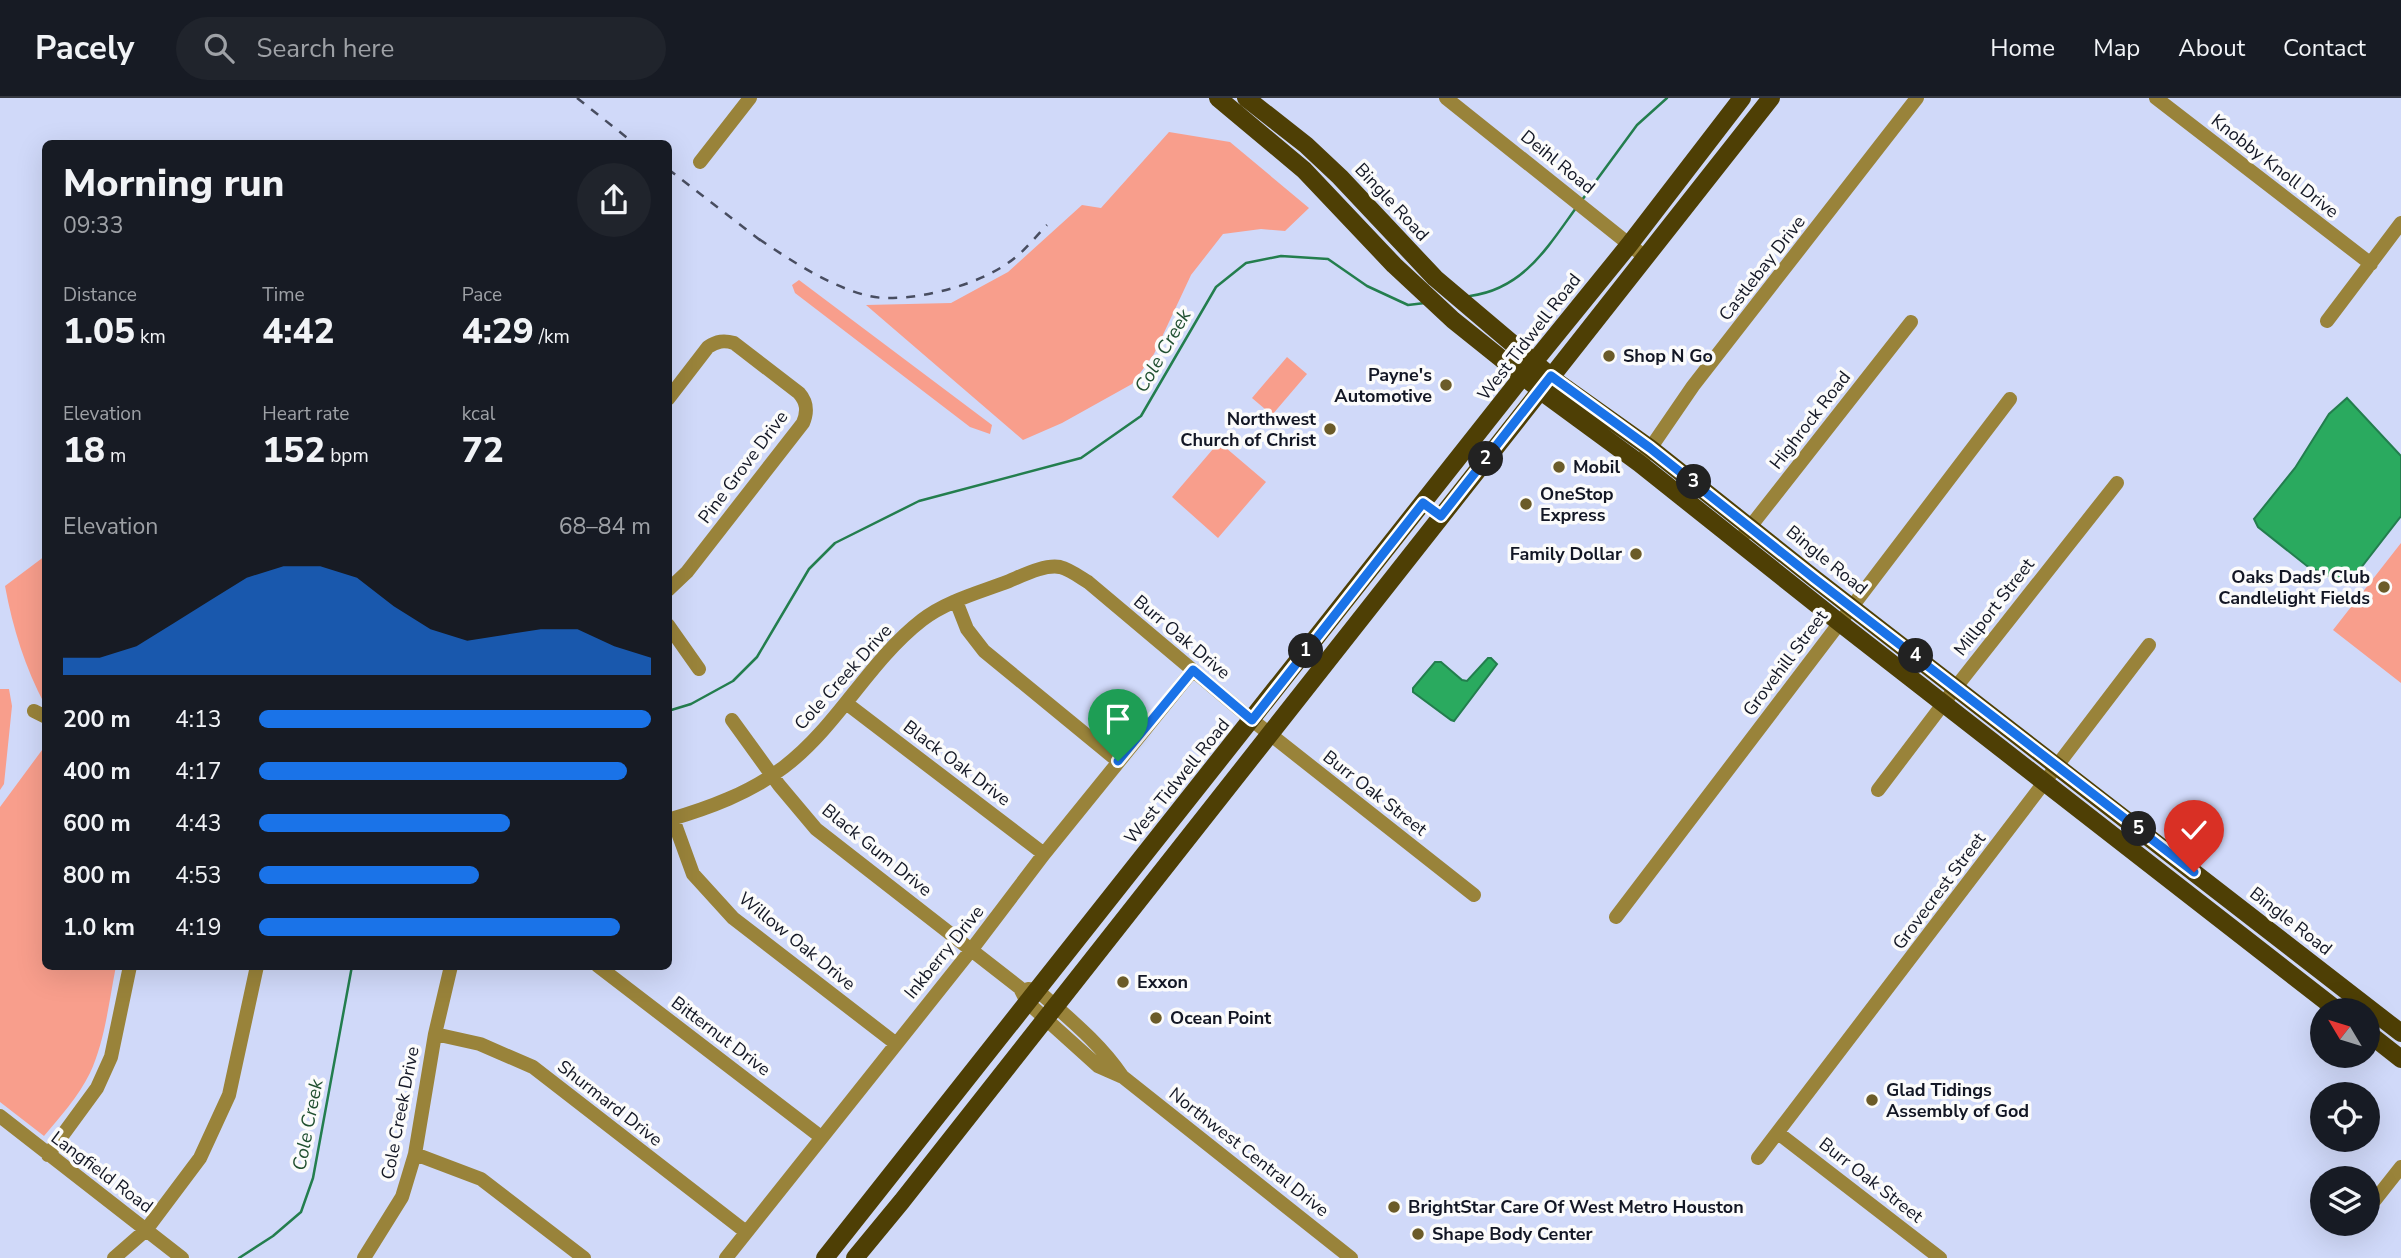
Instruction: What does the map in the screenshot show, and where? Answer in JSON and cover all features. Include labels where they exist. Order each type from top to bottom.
[{"type":"main road","name":"Bingle Road","points":[[1247,98],[1287,128],[1324,161],[1426,269],[1481,317],[1529,369]]},
{"type":"main road","name":"West Tidwell Road","points":[[825,1258],[882,1188],[1028,993],[1252,720],[1629,245],[1742,98]]},
{"type":"main road","points":[[855,1258],[1770,98]]},
{"type":"main road","name":"Bingle Road","points":[[1225,100],[1304,170],[1408,279],[1453,320],[1529,369],[1639,463],[1840,623],[2322,998]]},
{"type":"main road","points":[[1695,157],[1714,170]]},
{"type":"main road","points":[[1371,240],[1385,227]]},
{"type":"main road","name":"Bingle Road","points":[[1546,383],[1650,448],[1852,608],[2401,1032]]},
{"type":"main road","points":[[1423,503],[1441,516]]},
{"type":"main road","points":[[1351,594],[1369,608]]},
{"type":"main road","points":[[2252,944],[2264,927]]},
{"type":"main road","points":[[2380,1043],[2401,1059]]},
{"type":"main road","points":[[882,1188],[902,1201]]},
{"type":"street","points":[[700,162],[750,98]]},
{"type":"street","name":"Deihl Road","points":[[1446,98],[1645,257]]},
{"type":"street","name":"Castlebay Drive","points":[[1639,463],[1693,386],[1917,98]]},
{"type":"street","name":"Knobby Knoll Drive","points":[[2155,98],[2371,264]]},
{"type":"street","points":[[2327,321],[2401,223]]},
{"type":"street","name":"Highrock Road","points":[[1739,541],[1910,322]]},
{"type":"street","name":"Pine Grove Drive","points":[[672,394],[708,347],[716,342],[734,343],[805,401],[806,417],[687,572],[672,586]]},
{"type":"street","name":"Grovehill Street","points":[[1616,917],[2010,399]]},
{"type":"street","name":"Millport Street","points":[[1878,790],[1955,687],[2117,483]]},
{"type":"street","name":"Cole Creek Drive","points":[[672,820],[719,804],[772,775],[816,738],[882,657],[923,619],[956,601],[1040,570],[1059,567],[1088,582]]},
{"type":"street","name":"Burr Oak Drive","points":[[1088,582],[1252,720]]},
{"type":"street","points":[[956,601],[967,629],[984,651],[1118,761]]},
{"type":"street","points":[[672,631],[699,669]]},
{"type":"street","name":"Grovecrest Street","points":[[1758,1158],[2149,645]]},
{"type":"street","name":"Inkberry Drive","points":[[726,1258],[972,949],[1044,854],[1193,670]]},
{"type":"street","name":"Black Oak Drive","points":[[846,703],[1044,854]]},
{"type":"street","name":"Black Gum Drive","points":[[732,720],[816,829],[1028,993]]},
{"type":"street","name":"Burr Oak Street","points":[[1252,720],[1474,895]]},
{"type":"street","name":"Willow Oak Drive","points":[[672,822],[694,874],[733,918],[895,1043]]},
{"type":"street","points":[[48,1155],[97,1088],[111,1057],[129,970]]},
{"type":"street","points":[[114,1258],[146,1230],[200,1158],[229,1095],[256,970]]},
{"type":"street","name":"Cole Creek Drive","points":[[364,1258],[402,1197],[415,1154],[435,1034],[450,970]]},
{"type":"street","name":"Bitternut Drive","points":[[603,970],[821,1137]]},
{"type":"street","name":"Northwest Central Drive","points":[[1028,993],[1050,1012],[1098,1066],[1123,1077],[1352,1258]]},
{"type":"street","name":"Shurmard Drive","points":[[435,1034],[480,1044],[533,1068],[746,1233]]},
{"type":"street","name":"Langfield Road","points":[[0,1116],[182,1258]]},
{"type":"street","name":"Burr Oak Street","points":[[1778,1133],[1940,1258]]},
{"type":"street","points":[[415,1154],[481,1179],[584,1258]]},
{"type":"street","points":[[2380,1194],[2401,1167]]},
{"type":"shaded area","points":[[1169,132],[1230,142],[1309,208],[1285,231],[1261,229],[1223,234],[1191,275],[1154,354],[1132,384],[1062,423],[1023,440],[866,305],[951,303],[1008,272],[1082,205],[1101,208]]},
{"type":"shaded area","points":[[799,280],[992,425],[990,434],[970,427],[795,293],[792,285]]},
{"type":"shaded area","points":[[1287,357],[1307,374],[1272,415],[1252,398]]},
{"type":"shaded area","points":[[2347,398],[2401,456],[2401,516],[2353,578],[2335,579],[2307,566],[2258,527],[2254,519],[2295,468],[2329,414]]},
{"type":"shaded area","points":[[1219,442],[1266,482],[1218,538],[1172,497]]},
{"type":"shaded area","name":"Oaks Dads' Club Candlelight Fields","points":[[2401,543],[2401,683],[2333,630]]},
{"type":"shaded area","points":[[42,558],[42,699],[20,647],[5,586]]},
{"type":"shaded area","points":[[1488,658],[1497,664],[1454,721],[1413,692],[1413,688],[1435,662],[1441,662],[1462,680],[1467,681]]},
{"type":"shaded area","points":[[0,689],[9,689],[12,706],[4,784],[0,790]]},
{"type":"shaded area","points":[[42,750],[42,970],[115,970],[103,1034],[90,1073],[75,1098],[44,1136],[0,1102],[0,807]]},
{"type":"waterway","name":"Cole Creek","points":[[1582,200],[1637,125],[1667,98]]},
{"type":"waterway","name":"Cole Creek","points":[[1470,296],[1489,292],[1519,276],[1544,252],[1576,208]]},
{"type":"waterway","name":"Cole Creek","points":[[672,710],[691,704],[733,681],[757,657],[809,569],[835,543],[919,501],[1081,458],[1141,416],[1216,287],[1246,263],[1281,256],[1328,259],[1367,286],[1408,305],[1425,303]]},
{"type":"waterway","name":"Cole Creek","points":[[239,1258],[273,1236],[301,1212],[313,1178],[351,970]]},
{"type":"railway","points":[[577,98],[630,140]]},
{"type":"railway","points":[[672,172],[765,244]]},
{"type":"railway","points":[[759,239],[836,285],[870,296],[901,298],[955,288],[989,274],[1017,256],[1047,225]]},
{"type":"place","name":"Shop N Go","points":[[1609,356]]},
{"type":"place","name":"Payne's Automotive","points":[[1446,385]]},
{"type":"place","name":"Northwest Church of Christ","points":[[1330,429]]},
{"type":"place","name":"Mobil","points":[[1559,467]]},
{"type":"place","name":"OneStop Express","points":[[1526,504]]},
{"type":"place","name":"Family Dollar","points":[[1636,554]]},
{"type":"place","name":"Oaks Dads' Club Candlelight Fields","points":[[2384,587]]},
{"type":"place","name":"Exxon","points":[[1123,982]]},
{"type":"place","name":"Ocean Point","points":[[1156,1018]]},
{"type":"place","name":"Glad Tidings Assembly of God","points":[[1872,1100]]},
{"type":"place","name":"BrightStar Care Of West Metro Houston","points":[[1394,1207]]},
{"type":"place","name":"Shape Body Center","points":[[1418,1234]]},
{"type":"route","points":[[1118,761],[1193,670],[1252,720],[1423,503],[1441,516],[1551,376],[1650,448],[2194,872]]}]
